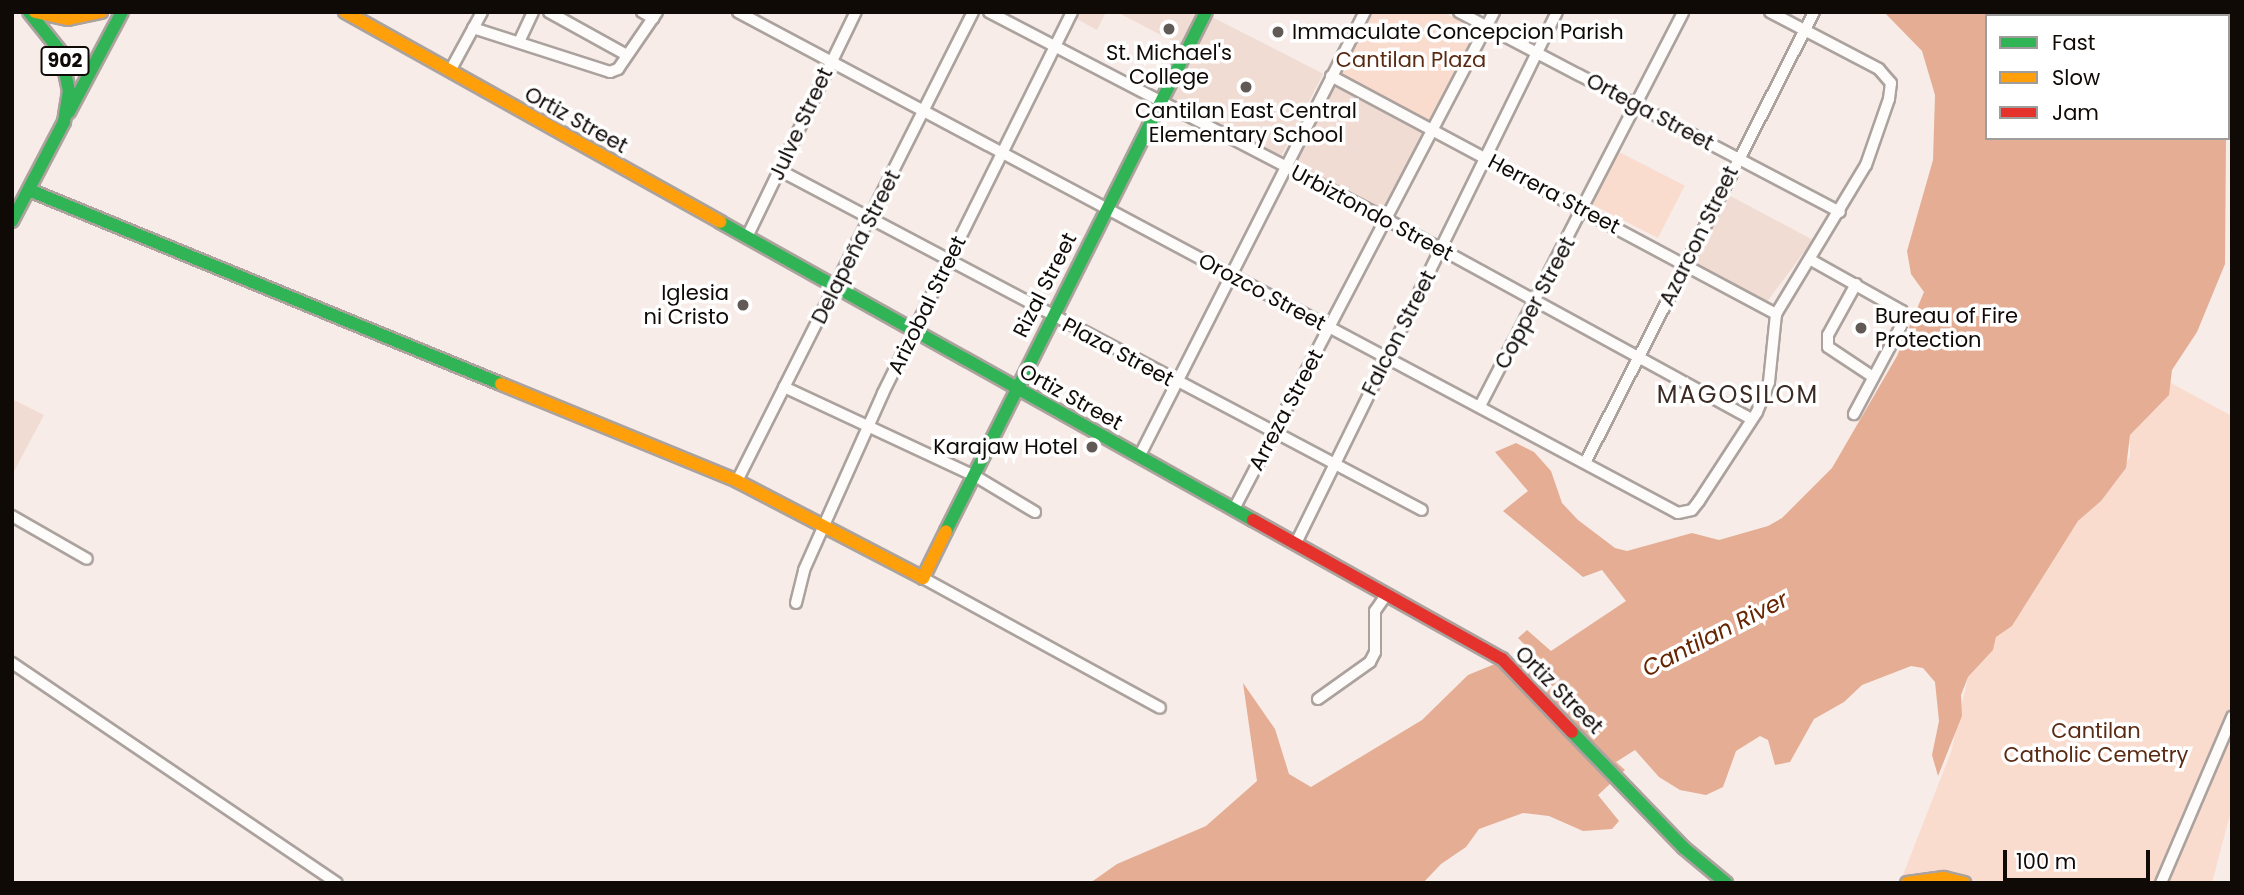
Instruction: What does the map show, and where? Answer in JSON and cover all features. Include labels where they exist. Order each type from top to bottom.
[{"type":"main road","name":"902","points":[[12,221],[64,122],[69,92],[64,59],[29,12]]},
{"type":"main road","points":[[35,12],[68,19],[102,12]]},
{"type":"main road","points":[[64,122],[122,12]]},
{"type":"main road","name":"Ortiz Street","points":[[345,12],[747,237],[912,333],[1297,541],[1386,595],[1511,664],[1619,780],[1721,882]]},
{"type":"main road","name":"Rizal Street","points":[[923,578],[975,476],[1050,317],[1206,12]]},
{"type":"main road","points":[[29,190],[737,481],[824,523],[923,578]]},
{"type":"main road","points":[[1907,883],[1961,881]]},
{"type":"street","points":[[450,71],[482,12]]},
{"type":"street","points":[[519,42],[533,12]]},
{"type":"street","points":[[549,12],[627,55]]},
{"type":"street","points":[[473,28],[610,72],[627,55],[655,15],[642,12]]},
{"type":"street","name":"Orozco Street","points":[[738,12],[1228,275],[1586,461],[1678,513],[1685,512],[1699,501],[1751,419]]},
{"type":"street","name":"Julve Street","points":[[747,237],[856,12]]},
{"type":"street","name":"Delapeña Street","points":[[737,481],[973,12]]},
{"type":"street","name":"Urbiztondo Street","points":[[989,12],[1538,300],[1751,419]]},
{"type":"street","name":"Arizobal Street","points":[[796,603],[824,523],[867,429],[1000,152],[1072,12]]},
{"type":"street","points":[[1139,457],[1228,275],[1364,12]]},
{"type":"street","name":"Ortega Street","points":[[1459,12],[1840,212]]},
{"type":"street","name":"Arreza Street","points":[[1234,509],[1494,12]]},
{"type":"street","name":"Falcon Street","points":[[1297,541],[1557,12]]},
{"type":"street","name":"Copper Street","points":[[1480,406],[1538,300],[1683,12]]},
{"type":"street","points":[[1751,419],[1769,382],[1776,314],[1840,212],[1878,138],[1891,89],[1888,77],[1770,12]]},
{"type":"street","name":"Azarcon Street","points":[[1586,461],[1737,158],[1814,12]]},
{"type":"street","name":"Herrera Street","points":[[1331,76],[1776,314]]},
{"type":"street","name":"Plaza Street","points":[[779,170],[872,217],[1050,317],[1422,510]]},
{"type":"street","points":[[1811,260],[1902,311],[1901,326],[1854,414]]},
{"type":"street","points":[[1856,284],[1828,335],[1828,347],[1873,377]]},
{"type":"street","points":[[784,387],[867,429],[975,476],[1035,512]]},
{"type":"street","points":[[12,516],[87,559]]},
{"type":"street","points":[[923,578],[1160,708]]},
{"type":"street","points":[[1318,699],[1370,662],[1375,652],[1375,611],[1386,595]]},
{"type":"street","points":[[12,663],[337,883]]},
{"type":"street","points":[[2161,883],[2232,717]]},
{"type":"shaded area","name":"St. Michael's College","points":[[1078,12],[1106,12],[1097,30],[1075,18]]},
{"type":"shaded area","name":"St. Michael's College","points":[[1117,12],[1198,12],[1180,45]]},
{"type":"shaded area","name":"Cantilan East Central Elementary School","points":[[1210,16],[1323,74],[1280,157],[1167,100]]},
{"type":"shaded area","points":[[1332,85],[1425,134],[1384,210],[1292,161]]},
{"type":"shaded area","points":[[1725,193],[1813,240],[1766,303],[1691,262]]},
{"type":"shaded area","points":[[12,399],[44,415],[12,475]]},
{"type":"green space","name":"Cantilan Plaza","points":[[1371,12],[1443,12],[1477,29],[1431,122],[1339,74]]},
{"type":"green space","points":[[1617,151],[1685,186],[1658,238],[1590,204]]},
{"type":"green space","name":"Cantilan Catholic Cemetry","points":[[2169,382],[2232,416],[2232,807],[2212,883],[1974,883],[1948,873],[1903,875],[1951,752],[1968,677],[1993,650],[1996,637],[2012,626],[2078,521],[2101,501],[2130,457],[2130,435],[2169,395]]},
{"type":"water","name":"Cantilan River","points":[[1884,12],[2211,12],[1985,14],[1985,140],[2226,140],[2225,264],[2197,332],[2172,370],[2169,395],[2130,435],[2126,468],[2101,501],[2078,521],[2012,626],[1996,637],[1993,650],[1968,677],[1961,695],[1962,716],[1938,776],[1932,755],[1939,721],[1935,682],[1923,668],[1911,666],[1862,685],[1844,702],[1814,719],[1790,762],[1775,765],[1768,740],[1760,736],[1736,751],[1723,787],[1706,795],[1680,790],[1659,777],[1635,750],[1616,762],[1625,770],[1598,795],[1619,821],[1612,829],[1583,831],[1549,816],[1523,813],[1479,829],[1466,847],[1441,864],[1423,883],[1090,883],[1117,864],[1206,826],[1257,781],[1243,683],[1275,729],[1289,774],[1311,787],[1422,720],[1468,675],[1495,664],[1507,669],[1520,659],[1529,666],[1537,657],[1518,638],[1527,630],[1551,651],[1626,601],[1602,570],[1583,577],[1503,511],[1528,491],[1495,452],[1516,443],[1534,452],[1551,471],[1562,503],[1578,520],[1615,548],[1627,551],[1692,533],[1719,540],[1768,526],[1782,518],[1832,468],[1897,356],[1924,292],[1911,274],[1907,251],[1933,160],[1935,95],[1922,51]]},
{"type":"traffic: fast","points":[[12,221],[64,122],[69,91],[61,52],[29,12]]},
{"type":"traffic: fast","points":[[69,112],[122,12]]},
{"type":"traffic: fast","points":[[946,531],[1206,12]]},
{"type":"traffic: fast","points":[[29,190],[501,384]]},
{"type":"traffic: fast","points":[[720,222],[1253,520]]},
{"type":"traffic: fast","points":[[1572,732],[1684,848],[1726,883]]},
{"type":"traffic: slow","points":[[35,12],[68,19],[101,12]]},
{"type":"traffic: slow","points":[[345,12],[720,222]]},
{"type":"traffic: slow","points":[[501,384],[737,481],[923,578],[946,531]]},
{"type":"traffic: slow","points":[[1907,883],[1944,878],[1964,883]]},
{"type":"traffic: jam","points":[[1253,520],[1502,659],[1572,732]]},
{"type":"place","name":"St. Michael's College","points":[[1169,29]]},
{"type":"place","name":"Immaculate Concepcion Parish","points":[[1278,32]]},
{"type":"place","name":"Cantilan East Central Elementary School","points":[[1246,87]]},
{"type":"place","name":"Iglesia ni Cristo","points":[[743,305]]},
{"type":"place","name":"Bureau of Fire Protection","points":[[1861,328]]},
{"type":"place","name":"Karajaw Hotel","points":[[1092,447]]},
{"type":"district","name":"MAGOSILOM","points":[[1738,395]]}]
